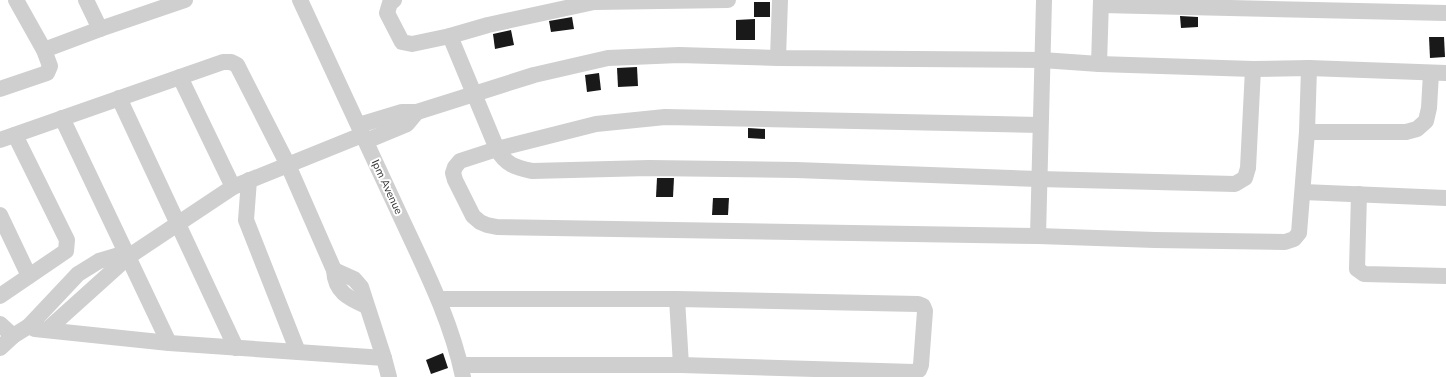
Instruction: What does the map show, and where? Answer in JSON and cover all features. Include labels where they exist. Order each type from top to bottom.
[{"type":"street","points":[[0,89],[47,73],[50,66],[44,50],[16,0]]},
{"type":"street","points":[[86,0],[100,29]]},
{"type":"street","points":[[44,50],[160,4],[185,0]]},
{"type":"street","name":"Ipm Avenue","points":[[300,0],[439,299],[462,371]]},
{"type":"street","points":[[394,0],[390,4],[387,13],[402,42],[412,44],[450,36],[488,25],[594,2],[728,0]]},
{"type":"street","points":[[778,58],[780,0]]},
{"type":"street","points":[[1038,236],[1044,0]]},
{"type":"street","points":[[1099,64],[1101,3],[1446,13]]},
{"type":"street","points":[[450,36],[497,149],[502,157],[510,164],[532,171],[649,168],[796,170],[1039,179],[1235,184],[1245,178],[1248,168],[1253,68]]},
{"type":"street","points":[[47,330],[127,255],[178,224],[233,187],[362,134],[407,124],[417,112],[534,75],[608,58],[679,56],[1042,60],[1099,64],[1309,68],[1439,73],[1426,121],[1417,129],[1406,132],[1307,132]]},
{"type":"street","points":[[0,140],[223,62],[231,62],[237,65],[288,165],[334,270],[354,279],[364,295],[366,306],[389,377]]},
{"type":"street","points":[[1040,125],[665,117],[596,124],[497,149],[460,161],[455,167],[453,173],[461,194],[473,216],[480,222],[497,227],[1038,236],[1286,242],[1294,239],[1299,233],[1307,132],[1309,68]]},
{"type":"street","points":[[180,77],[233,187]]},
{"type":"street","points":[[119,98],[236,348]]},
{"type":"street","points":[[62,118],[169,343]]},
{"type":"street","points":[[0,296],[66,252],[67,240],[15,135]]},
{"type":"street","points":[[249,180],[246,220],[298,352]]},
{"type":"street","points":[[1303,192],[1446,198]]},
{"type":"street","points":[[1359,194],[1357,269],[1364,274],[1446,276]]},
{"type":"street","points":[[0,215],[30,276]]},
{"type":"street","points":[[0,348],[13,336],[28,326],[78,274],[99,261],[127,255]]},
{"type":"street","points":[[439,299],[677,299],[918,304],[923,306],[925,310],[921,364],[918,370],[914,372],[681,365],[539,371],[462,371]]},
{"type":"street","points":[[677,299],[681,365]]},
{"type":"street","points":[[0,324],[13,336]]},
{"type":"street","points":[[28,326],[35,329],[169,343],[384,358]]},
{"type":"building","points":[[754,2],[770,2],[770,17],[754,17]]},
{"type":"building","points":[[1180,16],[1198,17],[1198,27],[1181,28]]},
{"type":"building","points":[[572,17],[574,29],[551,32],[549,21]]},
{"type":"building","points":[[755,19],[755,40],[736,40],[736,20]]},
{"type":"building","points":[[511,30],[514,45],[495,49],[493,34]]},
{"type":"building","points":[[1429,37],[1444,37],[1445,57],[1430,58]]},
{"type":"building","points":[[637,67],[638,86],[618,87],[617,68]]},
{"type":"building","points":[[599,73],[601,90],[587,92],[585,75]]},
{"type":"building","points":[[748,128],[765,129],[765,139],[748,138]]},
{"type":"building","points":[[657,178],[674,178],[673,197],[656,197]]},
{"type":"building","points":[[713,198],[729,198],[728,215],[712,215]]},
{"type":"building","points":[[443,353],[448,368],[431,374],[426,360]]}]
